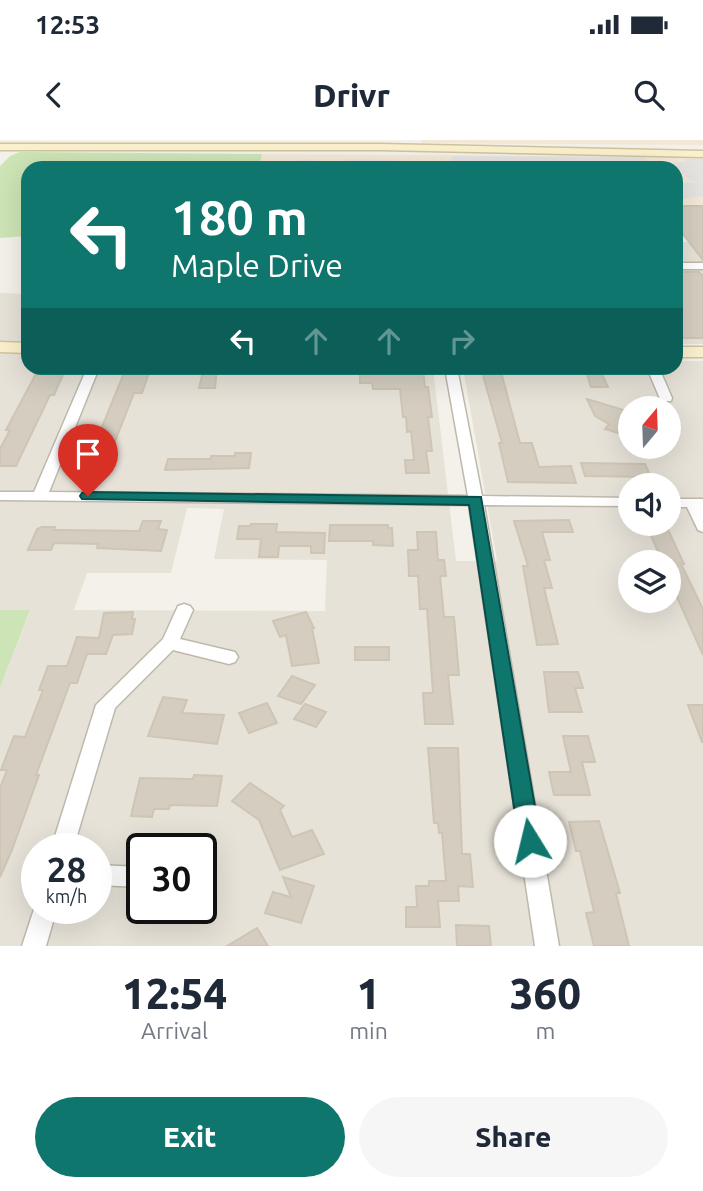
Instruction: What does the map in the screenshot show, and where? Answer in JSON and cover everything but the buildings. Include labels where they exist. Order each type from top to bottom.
[{"type":"main road","points":[[3,145],[703,152]]},
{"type":"main road","points":[[0,347],[21,348]]},
{"type":"street","points":[[683,266],[703,266]]},
{"type":"street","points":[[683,352],[703,352]]},
{"type":"street","points":[[40,496],[90,375]]},
{"type":"street","points":[[452,375],[476,501],[547,946]]},
{"type":"street","points":[[656,375],[665,396]]},
{"type":"street","points":[[0,496],[618,502]]},
{"type":"street","points":[[698,503],[703,527]]},
{"type":"street","points":[[67,833],[106,705],[169,643],[178,629],[184,610]]},
{"type":"street","points":[[169,643],[229,657]]},
{"type":"street","points":[[34,946],[40,924]]},
{"type":"shaded area","points":[[421,140],[703,140],[703,145],[422,143]]},
{"type":"shaded area","points":[[262,154],[703,157],[703,233],[683,233],[683,161],[260,161]]},
{"type":"shaded area","points":[[452,156],[644,157],[647,161],[602,161],[453,161]]},
{"type":"shaded area","points":[[345,159],[398,161],[344,161]]},
{"type":"shaded area","points":[[685,159],[703,159],[703,196],[683,199],[683,183],[698,182],[689,180],[683,173],[683,162],[686,162]]},
{"type":"shaded area","points":[[683,242],[703,242],[703,344],[683,344]]},
{"type":"shaded area","points":[[0,293],[21,294],[21,375],[434,375],[456,561],[497,561],[464,375],[683,375],[683,361],[703,361],[703,946],[0,946],[0,688],[30,611],[0,610]],"holes":[[[187,508],[224,509],[214,559],[327,560],[325,611],[74,610],[87,573],[171,573]]]},
{"type":"green space","points":[[20,152],[262,154],[260,161],[21,161],[21,236],[0,238],[0,166],[10,156]]},
{"type":"green space","points":[[0,610],[30,610],[0,688]]},
{"type":"route","points":[[88,496],[476,501],[530,841]]}]
